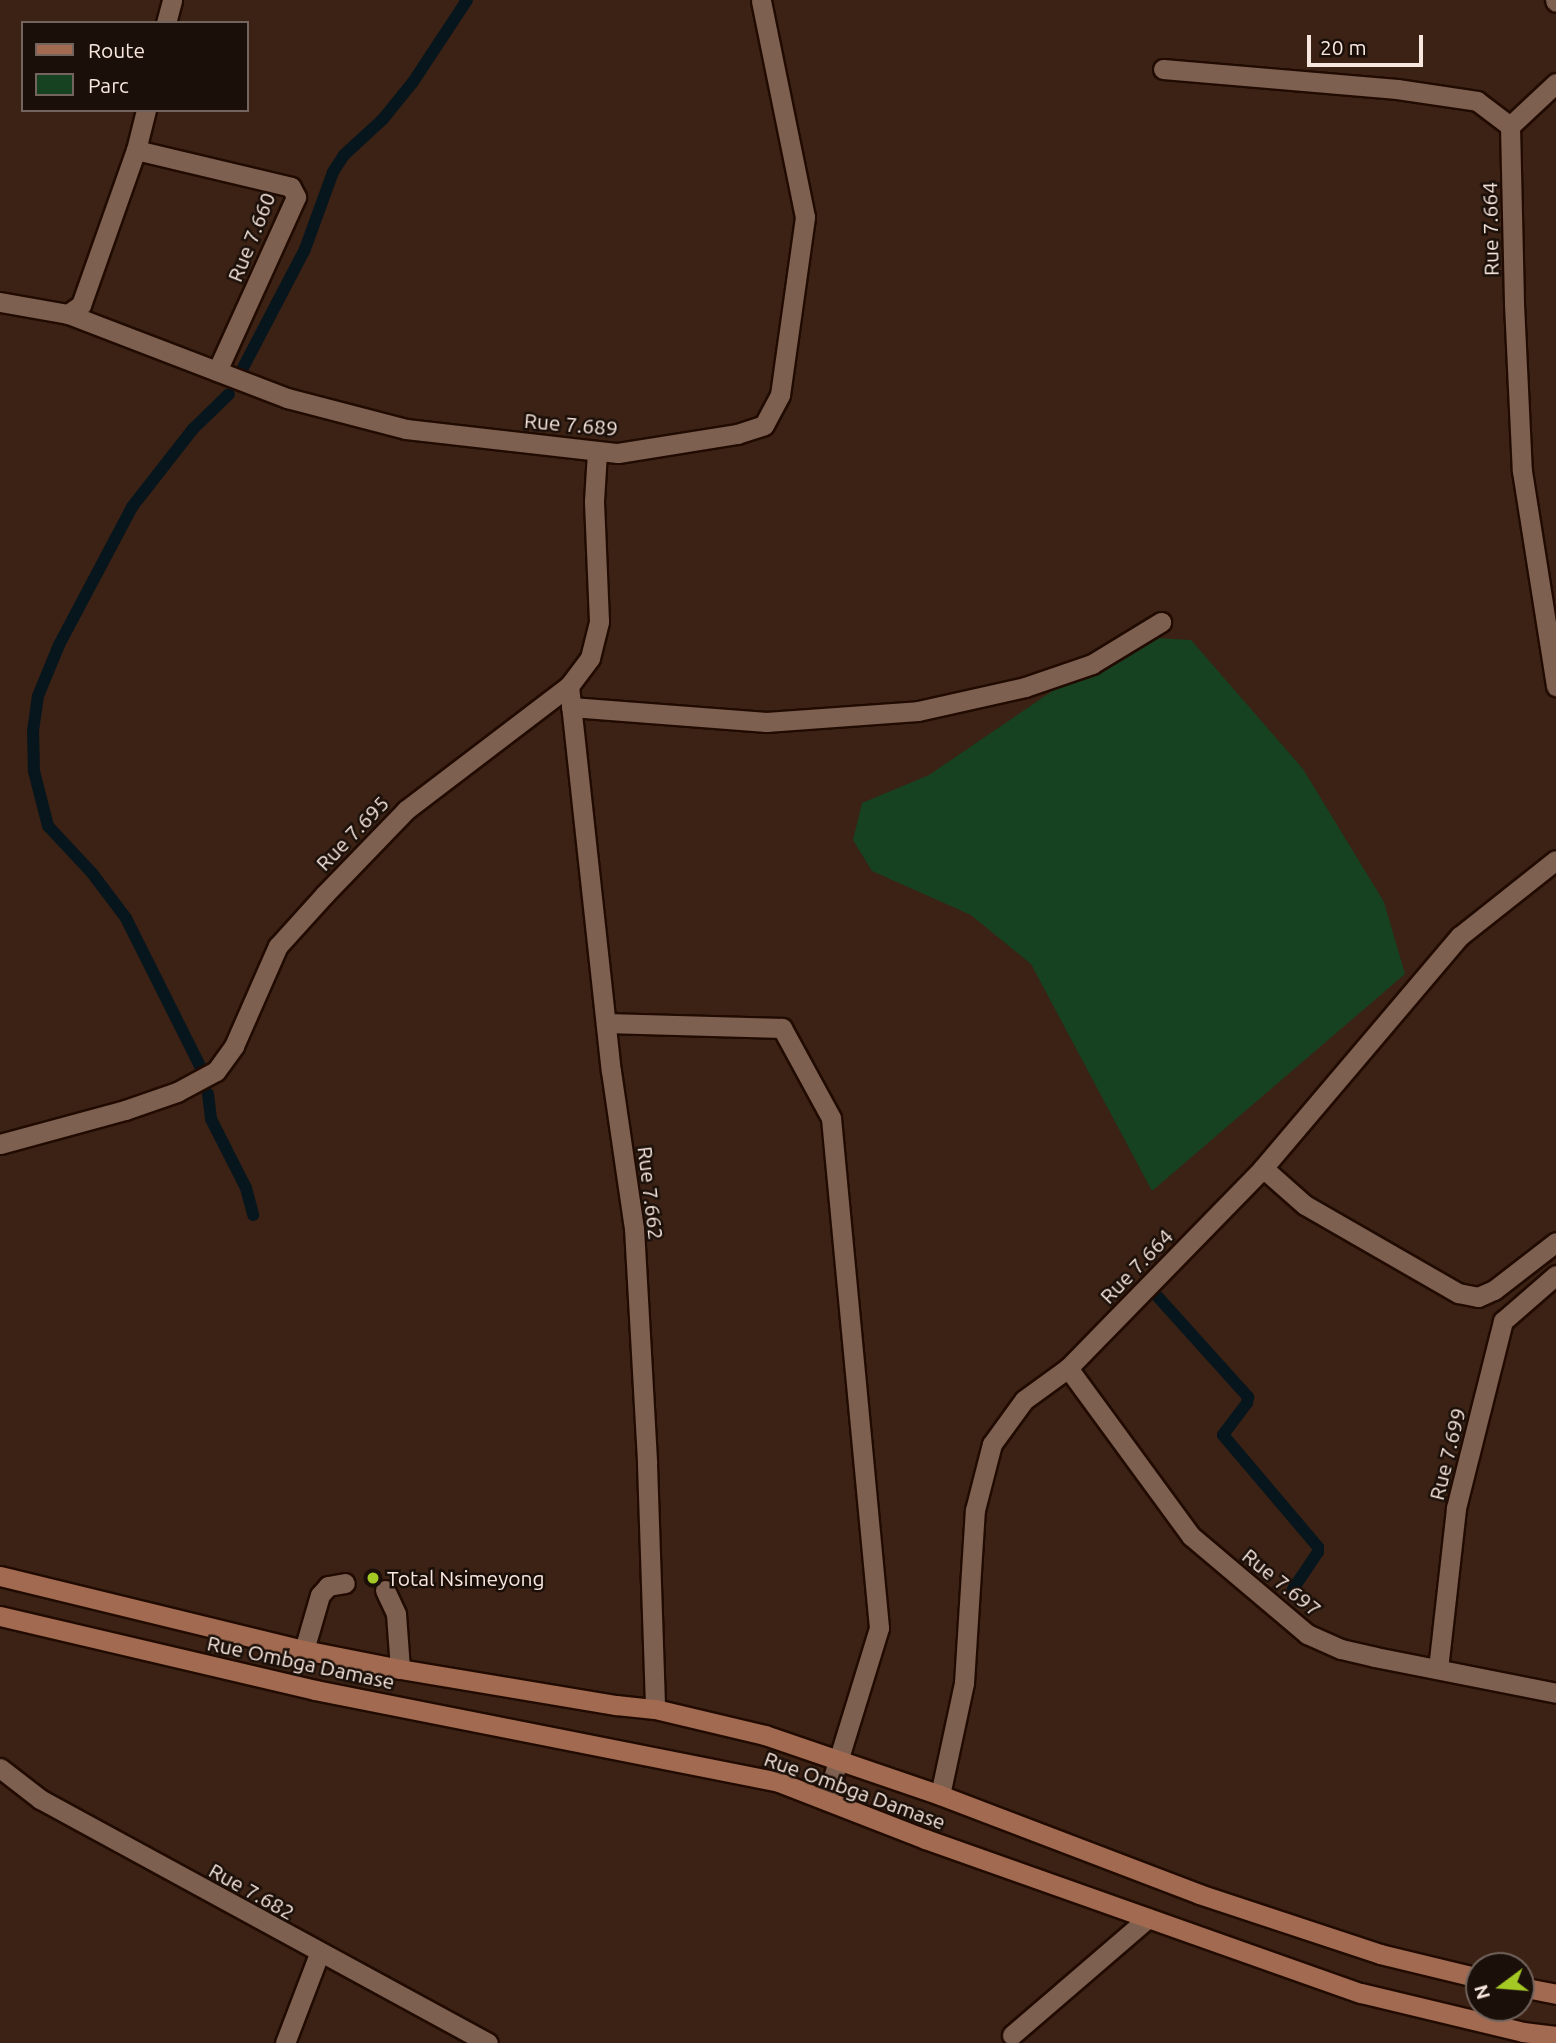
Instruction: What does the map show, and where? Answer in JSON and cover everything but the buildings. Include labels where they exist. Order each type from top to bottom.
[{"type":"main road","name":"Rue Ombga Damase","points":[[0,1576],[304,1650],[400,1669],[655,1709],[765,1735],[940,1795],[1199,1894],[1380,1954],[1465,1975]]},
{"type":"main road","name":"Rue Ombga Damase","points":[[0,1616],[315,1690],[779,1782],[925,1839],[1360,1993],[1523,2032],[1556,2036]]},
{"type":"main road","points":[[1535,1990],[1556,1994]]},
{"type":"street","points":[[167,21],[172,0]]},
{"type":"street","name":"Rue 7.689","points":[[0,302],[68,314],[287,398],[406,429],[618,453],[737,434],[764,425],[780,395],[805,217],[761,0]]},
{"type":"street","points":[[1163,69],[1397,89],[1477,101],[1510,126],[1556,83]]},
{"type":"street","points":[[68,314],[81,305],[136,150],[146,112]]},
{"type":"street","name":"Rue 7.664","points":[[1510,126],[1514,304],[1522,471],[1556,686]]},
{"type":"street","name":"Rue 7.660","points":[[136,150],[290,187],[296,197],[217,371]]},
{"type":"street","name":"Rue 7.695","points":[[0,1143],[125,1110],[177,1092],[216,1071],[234,1046],[278,946],[317,903],[406,810],[569,686],[590,658],[599,621],[594,501],[597,452]]},
{"type":"street","points":[[571,706],[766,722],[918,711],[1025,687],[1092,664],[1161,622]]},
{"type":"street","name":"Rue 7.662","points":[[569,686],[606,1023],[634,1228],[647,1464],[655,1709]]},
{"type":"street","name":"Rue 7.664","points":[[940,1795],[964,1684],[975,1510],[992,1444],[1024,1400],[1068,1368],[1262,1168],[1460,936],[1556,860]]},
{"type":"street","points":[[606,1023],[782,1028],[831,1118],[879,1628],[826,1800]]},
{"type":"street","points":[[1262,1168],[1305,1205],[1458,1293],[1478,1297],[1494,1290],[1556,1242]]},
{"type":"street","name":"Rue 7.699","points":[[1438,1670],[1456,1508],[1503,1321],[1556,1275]]},
{"type":"street","name":"Rue 7.697","points":[[1068,1368],[1191,1536],[1307,1634],[1341,1649],[1556,1693]]},
{"type":"street","points":[[304,1650],[320,1595],[328,1586],[345,1583]]},
{"type":"street","points":[[385,1590],[396,1614],[400,1669]]},
{"type":"street","name":"Rue 7.682","points":[[0,1768],[40,1799],[319,1954],[488,2043]]},
{"type":"street","points":[[1012,2035],[1148,1918]]},
{"type":"street","points":[[285,2043],[319,1954]]},
{"type":"green space","points":[[1156,638],[1191,640],[1303,769],[1384,902],[1405,974],[1152,1191],[1031,964],[971,915],[872,871],[853,840],[862,803],[929,775],[1092,664]]},
{"type":"waterway","points":[[234,385],[305,249],[333,172],[344,155],[383,119],[413,82],[467,0]]},
{"type":"waterway","points":[[200,1066],[126,918],[92,873],[48,826],[34,771],[33,731],[38,696],[59,645],[132,507],[193,429],[229,394]]},
{"type":"waterway","points":[[208,1094],[211,1119],[246,1188],[253,1215]]},
{"type":"waterway","points":[[1158,1297],[1248,1397],[1247,1403],[1223,1435],[1318,1547],[1318,1552],[1293,1589]]},
{"type":"place","name":"Total Nsimeyong","points":[[373,1578]]}]
